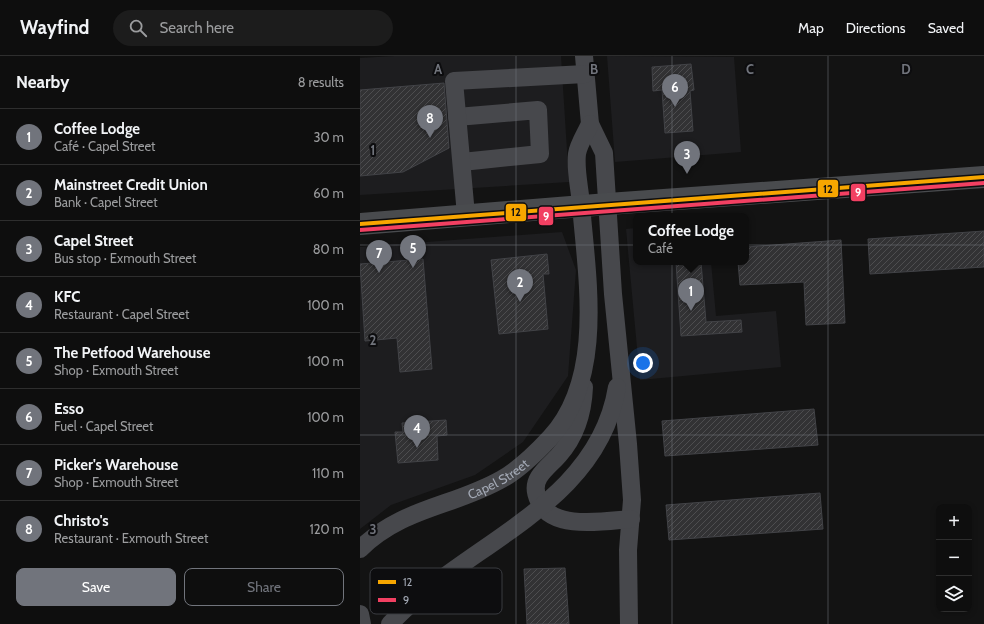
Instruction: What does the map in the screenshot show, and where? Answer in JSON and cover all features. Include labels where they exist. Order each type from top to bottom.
[{"type":"main road","points":[[360,224],[581,206],[984,177]]},
{"type":"street","name":"Capel Street","points":[[584,56],[590,124],[604,153],[620,368],[628,444],[631,519],[628,550],[629,624]]},
{"type":"street","points":[[466,215],[454,81],[586,74]]},
{"type":"street","points":[[457,117],[538,110],[540,154],[462,162]]},
{"type":"street","name":"Capel Street","points":[[542,507],[537,496],[535,486],[539,477],[569,442],[576,429],[584,395],[588,324],[588,291],[577,154],[590,124]]},
{"type":"street","name":"Capel Street","points":[[360,549],[382,530],[401,519],[483,488],[503,478],[520,466],[551,436],[564,418],[579,383],[585,356]]},
{"type":"street","name":"Capel Street","points":[[458,568],[521,524],[542,507],[584,463],[598,440],[612,409],[620,368]]},
{"type":"street","points":[[542,507],[548,514],[559,520],[590,522],[631,519]]},
{"type":"street","points":[[360,614],[362,624]]},
{"type":"street","name":"Capel Street","points":[[390,624],[401,614]]},
{"type":"shaded area","points":[[395,56],[561,56],[569,182],[360,195],[360,58]]},
{"type":"shaded area","points":[[607,56],[734,57],[741,152],[615,162]]},
{"type":"shaded area","points":[[633,228],[633,265],[711,265],[716,316],[776,311],[781,367],[640,380],[626,229]]},
{"type":"shaded area","points":[[562,232],[576,270],[568,376],[523,442],[475,475],[391,505],[360,529],[360,247]]},
{"type":"building","points":[[691,64],[694,90],[690,91],[693,131],[665,133],[662,90],[653,91],[652,67]]},
{"type":"building","points":[[444,83],[449,148],[403,172],[360,176],[360,90]]},
{"type":"building","points":[[984,231],[984,267],[870,274],[868,239]]},
{"type":"building","points":[[841,240],[845,323],[806,325],[804,282],[740,285],[738,265],[749,265],[749,247]]},
{"type":"building","points":[[547,254],[549,274],[543,274],[548,329],[499,334],[491,260]]},
{"type":"building","points":[[423,259],[432,369],[400,372],[397,338],[365,341],[360,264]]},
{"type":"building","points":[[676,265],[701,265],[706,322],[741,320],[742,332],[681,336]]},
{"type":"building","points":[[814,409],[818,445],[665,456],[662,421]]},
{"type":"building","points":[[446,420],[447,435],[437,436],[438,460],[398,463],[395,432],[403,432],[402,423]]},
{"type":"building","points":[[820,493],[823,529],[669,540],[666,505]]},
{"type":"building","points":[[565,568],[569,624],[527,624],[524,569]]},
{"type":"transit line","name":"12","points":[[360,224],[984,177]]},
{"type":"transit line","name":"9","points":[[360,230],[984,183]]},
{"type":"place","name":"Esso","points":[[675,107]]},
{"type":"place","name":"Christo's","points":[[430,138]]},
{"type":"place","name":"Capel Street","points":[[687,174]]},
{"type":"place","name":"The Petfood Warehouse","points":[[413,268]]},
{"type":"place","name":"Picker's Warehouse","points":[[379,273]]},
{"type":"place","name":"Mainstreet Credit Union","points":[[520,302]]},
{"type":"place","name":"Coffee Lodge","points":[[691,311]]},
{"type":"place","name":"KFC","points":[[417,448]]}]
